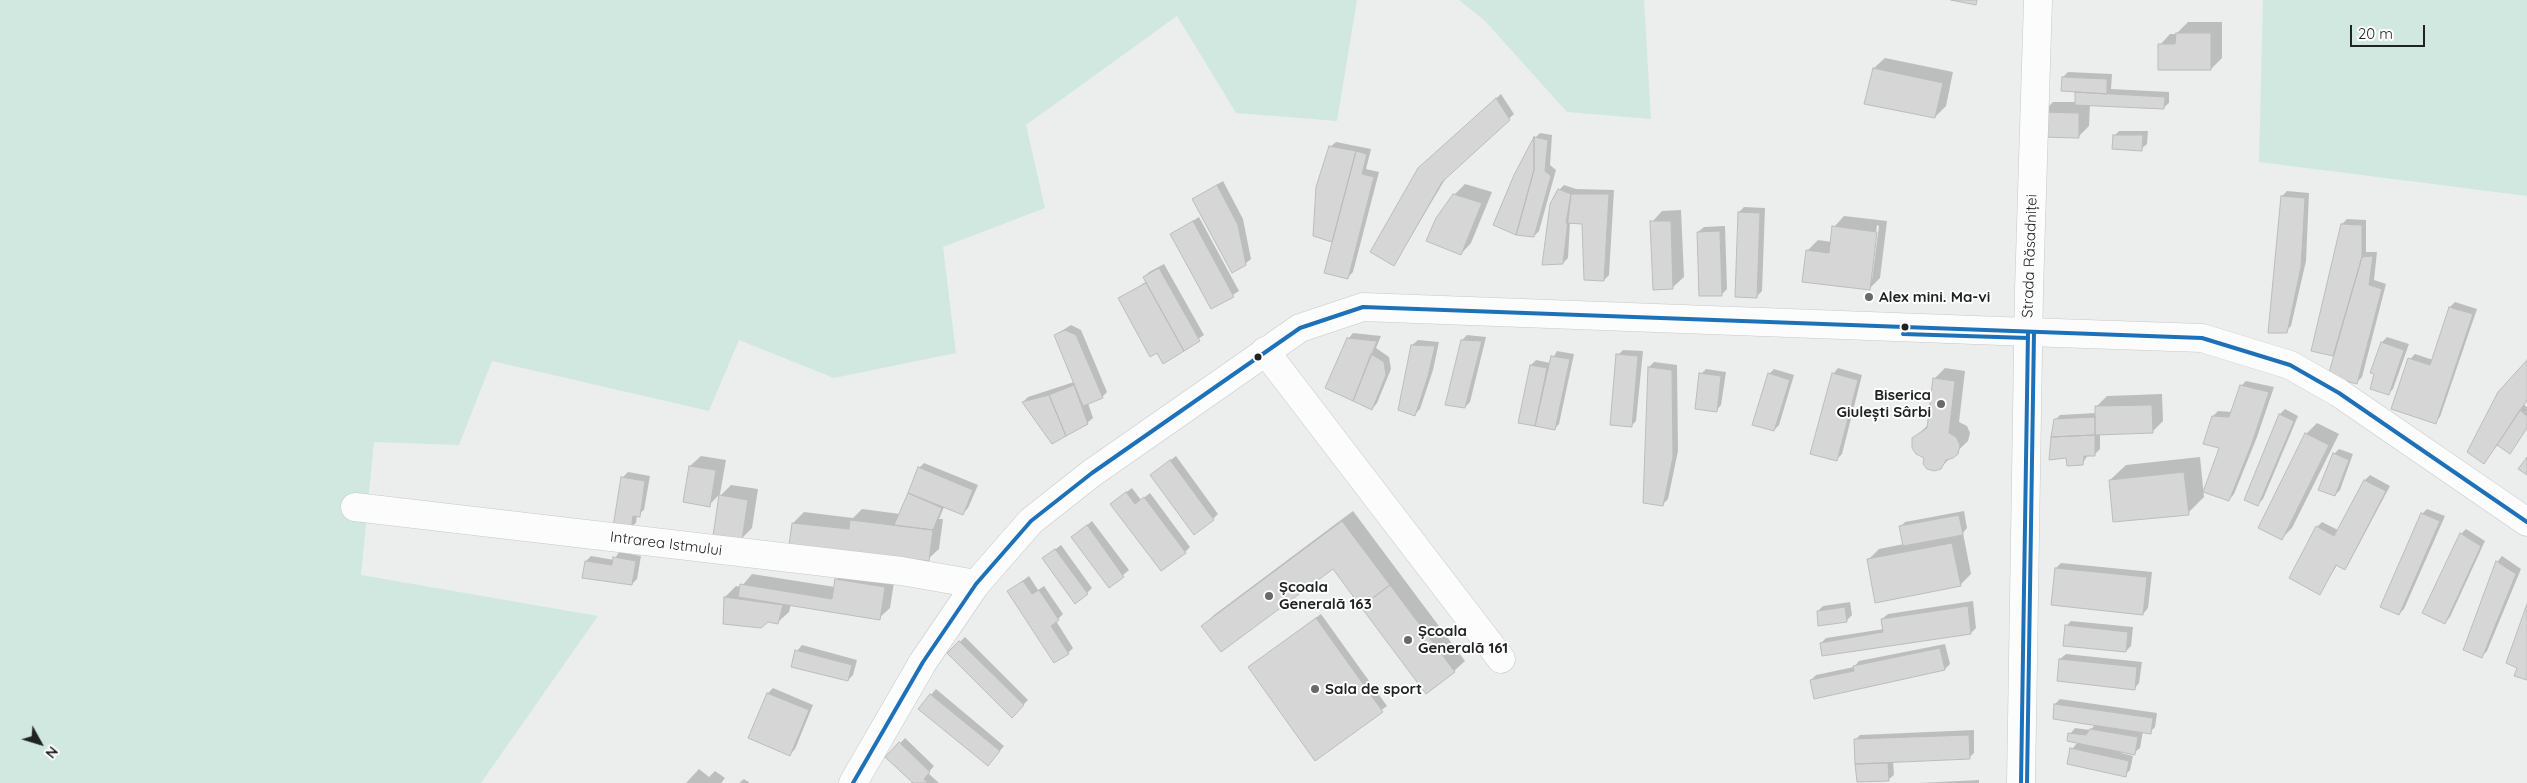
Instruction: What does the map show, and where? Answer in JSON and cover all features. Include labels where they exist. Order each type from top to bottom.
[{"type":"main road","name":"Strada Răsadniței","points":[[2021,783],[2028,332],[2038,0]]},
{"type":"main road","points":[[853,783],[923,662],[976,584],[1031,521],[1092,473],[1300,328],[1363,307],[2202,338],[2290,366],[2339,393],[2527,522]]},
{"type":"main road","points":[[1265,352],[1501,659]]},
{"type":"main road","name":"Intrarea Istmului","points":[[355,507],[900,571],[976,584]]},
{"type":"green space","points":[[0,0],[1357,0],[1337,121],[1236,113],[1177,16],[1026,125],[1045,208],[943,247],[956,353],[834,378],[739,340],[709,411],[492,361],[459,445],[374,442],[361,575],[598,616],[481,783],[0,783]]},
{"type":"green space","points":[[1459,0],[1644,0],[1651,119],[1567,112],[1485,21]]},
{"type":"green space","points":[[2263,0],[2527,0],[2527,196],[2259,162]]},
{"type":"building","points":[[1951,0],[1977,0],[1976,5]]},
{"type":"building","points":[[2176,33],[2211,33],[2211,70],[2158,70],[2158,44],[2175,44]]},
{"type":"building","points":[[1873,68],[1943,83],[1935,118],[1864,104]]},
{"type":"building","points":[[2062,77],[2107,79],[2107,94],[2061,91]]},
{"type":"building","points":[[2075,92],[2165,97],[2164,109],[2075,105]]},
{"type":"building","points":[[1496,98],[1510,120],[1442,182],[1394,266],[1370,252],[1418,168]]},
{"type":"building","points":[[2040,112],[2079,113],[2079,138],[2040,137]]},
{"type":"building","points":[[2113,135],[2143,135],[2142,151],[2112,149]]},
{"type":"building","points":[[1534,137],[1534,170],[1516,235],[1493,225],[1514,175]]},
{"type":"building","points":[[1534,137],[1548,140],[1545,171],[1551,176],[1534,237],[1516,235],[1534,170]]},
{"type":"building","points":[[1329,146],[1356,151],[1332,242],[1313,236],[1316,187]]},
{"type":"building","points":[[1356,151],[1367,154],[1362,174],[1374,177],[1348,279],[1324,273]]},
{"type":"building","points":[[1217,185],[1238,225],[1246,265],[1232,273],[1192,199]]},
{"type":"building","points":[[1558,189],[1571,194],[1563,264],[1542,265],[1550,204]]},
{"type":"building","points":[[1453,194],[1482,203],[1461,255],[1426,241],[1436,218]]},
{"type":"building","points":[[1571,194],[1609,194],[1604,281],[1584,280],[1582,224],[1566,223]]},
{"type":"building","points":[[2281,196],[2305,198],[2301,267],[2287,333],[2268,333]]},
{"type":"building","points":[[1738,212],[1760,213],[1757,298],[1735,297]]},
{"type":"building","points":[[1193,221],[1234,297],[1211,309],[1170,234]]},
{"type":"building","points":[[1650,221],[1671,221],[1673,289],[1653,290]]},
{"type":"building","points":[[2341,224],[2362,225],[2362,257],[2333,356],[2311,351]]},
{"type":"building","points":[[1832,226],[1877,232],[1870,290],[1802,282],[1806,250],[1829,253]]},
{"type":"building","points":[[1720,231],[1722,296],[1699,296],[1697,232]]},
{"type":"building","points":[[2373,256],[2369,285],[2382,289],[2357,384],[2328,376],[2362,257]]},
{"type":"building","points":[[1159,268],[1200,341],[1184,351],[1143,277]]},
{"type":"building","points":[[1146,283],[1184,351],[1163,364],[1157,353],[1150,357],[1118,298]]},
{"type":"building","points":[[2449,307],[2473,314],[2436,424],[2391,409],[2408,358],[2430,365]]},
{"type":"building","points":[[1065,330],[1076,335],[1103,398],[1083,406],[1054,335]]},
{"type":"building","points":[[1347,338],[1377,341],[1353,401],[1325,388]]},
{"type":"building","points":[[1461,340],[1482,341],[1465,408],[1445,405]]},
{"type":"building","points":[[2381,342],[2404,350],[2389,395],[2370,389],[2374,374],[2370,373]]},
{"type":"building","points":[[1411,345],[1435,346],[1428,376],[1415,416],[1398,410]]},
{"type":"building","points":[[1371,354],[1384,362],[1386,375],[1372,410],[1353,401]]},
{"type":"building","points":[[1616,354],[1638,356],[1632,427],[1610,425]]},
{"type":"building","points":[[1551,356],[1570,359],[1555,430],[1535,426]]},
{"type":"building","points":[[2527,360],[2527,400],[2484,464],[2467,452],[2498,392]]},
{"type":"building","points":[[1530,365],[1547,368],[1535,426],[1518,423]]},
{"type":"building","points":[[1648,367],[1672,370],[1673,457],[1663,506],[1643,503]]},
{"type":"building","points":[[1699,373],[1721,376],[1717,412],[1695,409]]},
{"type":"building","points":[[1768,373],[1790,380],[1774,431],[1752,425]]},
{"type":"building","points":[[1832,373],[1858,380],[1837,461],[1810,454]]},
{"type":"building","name":"Biserica Giulești Sârbi","points":[[1933,378],[1955,381],[1949,433],[1956,437],[1960,445],[1958,454],[1946,460],[1941,469],[1934,471],[1927,469],[1923,464],[1924,458],[1916,454],[1912,448],[1912,438],[1927,428]]},
{"type":"building","points":[[1074,385],[1088,424],[1066,436],[1049,395]]},
{"type":"building","points":[[2240,385],[2269,392],[2252,443],[2229,501],[2203,492],[2219,448],[2203,444],[2212,416],[2229,417]]},
{"type":"building","points":[[1049,395],[1066,436],[1052,444],[1022,402]]},
{"type":"building","points":[[2152,405],[2153,433],[2095,435],[2095,406]]},
{"type":"building","points":[[2520,410],[2527,416],[2527,428],[2510,454],[2497,445]]},
{"type":"building","points":[[2279,414],[2294,421],[2258,506],[2244,500]]},
{"type":"building","points":[[2095,417],[2095,435],[2051,437],[2054,419]]},
{"type":"building","points":[[2305,433],[2329,445],[2282,540],[2258,528]]},
{"type":"building","points":[[2095,435],[2095,456],[2084,456],[2083,465],[2067,466],[2066,458],[2049,460],[2051,437]]},
{"type":"building","points":[[2333,453],[2349,460],[2335,496],[2318,490]]},
{"type":"building","points":[[2527,457],[2527,475],[2518,469]]},
{"type":"building","points":[[1170,460],[1214,520],[1194,535],[1150,475]]},
{"type":"building","points":[[689,466],[716,470],[710,507],[683,502]]},
{"type":"building","points":[[918,467],[973,490],[963,515],[908,493]]},
{"type":"building","points":[[2184,472],[2189,515],[2113,522],[2109,480]]},
{"type":"building","points":[[621,477],[645,481],[640,517],[633,516],[631,530],[613,527]]},
{"type":"building","points":[[2364,480],[2386,491],[2345,570],[2336,565],[2320,595],[2289,578],[2316,526],[2334,536]]},
{"type":"building","points":[[1126,492],[1135,504],[1144,497],[1186,553],[1161,571],[1110,504]]},
{"type":"building","points":[[908,493],[942,508],[933,530],[894,525]]},
{"type":"building","points":[[719,495],[748,500],[742,540],[713,536]]},
{"type":"building","points":[[2421,513],[2440,521],[2399,615],[2380,607]]},
{"type":"building","points":[[1959,515],[1963,535],[1903,546],[1899,526]]},
{"type":"building","points":[[850,520],[933,530],[929,561],[789,545],[792,523],[849,529]]},
{"type":"building","name":"Școala Generală 163","points":[[1342,521],[1390,585],[1361,607],[1333,569],[1221,652],[1201,626]]},
{"type":"building","points":[[1087,525],[1124,577],[1109,588],[1071,537]]},
{"type":"building","points":[[2460,533],[2481,546],[2445,624],[2422,613]]},
{"type":"building","points":[[1952,543],[1961,586],[1875,603],[1867,559]]},
{"type":"building","points":[[1055,549],[1088,594],[1075,604],[1042,558]]},
{"type":"building","points":[[613,557],[636,561],[632,585],[582,578],[585,561],[612,565]]},
{"type":"building","points":[[2496,561],[2516,574],[2482,658],[2463,650]]},
{"type":"building","points":[[2055,568],[2147,577],[2143,615],[2051,605]]},
{"type":"building","points":[[835,579],[885,587],[880,620],[738,597],[740,584],[832,599]]},
{"type":"building","points":[[1023,581],[1032,594],[1039,590],[1059,620],[1051,626],[1069,654],[1054,663],[1007,591]]},
{"type":"building","name":"Școala Generală 161","points":[[1390,585],[1455,672],[1426,694],[1361,607]]},
{"type":"building","points":[[724,597],[783,605],[778,624],[768,622],[761,628],[723,624]]},
{"type":"building","points":[[2527,604],[2527,680],[2514,676],[2517,668],[2506,663]]},
{"type":"building","points":[[1968,606],[1971,634],[1822,656],[1820,643],[1883,632],[1881,619]]},
{"type":"building","points":[[1845,607],[1847,622],[1818,626],[1817,611]]},
{"type":"building","name":"Sala de sport","points":[[1316,618],[1383,712],[1315,761],[1248,667]]},
{"type":"building","points":[[2065,625],[2128,632],[2126,652],[2063,646]]},
{"type":"building","points":[[959,641],[1024,705],[1012,718],[947,653]]},
{"type":"building","points":[[1940,648],[1945,670],[1814,699],[1810,680],[1854,671],[1853,666]]},
{"type":"building","points":[[795,650],[852,665],[848,681],[791,667]]},
{"type":"building","points":[[2059,659],[2137,667],[2135,690],[2057,681]]},
{"type":"building","points":[[767,693],[809,710],[790,756],[748,738]]},
{"type":"building","points":[[930,694],[1000,751],[988,766],[918,709]]},
{"type":"building","points":[[2054,704],[2153,718],[2151,734],[2053,719]]},
{"type":"building","points":[[2090,729],[2138,737],[2135,755],[2067,741],[2068,733],[2086,735]]},
{"type":"building","points":[[1969,735],[1970,759],[1855,764],[1854,739]]},
{"type":"building","points":[[899,742],[930,772],[924,779],[928,783],[913,783],[885,757]]},
{"type":"building","points":[[2070,748],[2129,761],[2126,777],[2067,764]]},
{"type":"building","points":[[1888,763],[1889,781],[1857,782],[1855,764]]},
{"type":"transit line","points":[[853,783],[923,662],[976,584],[1031,521],[1092,473],[1300,328],[1363,307],[2202,338],[2290,365],[2339,393],[2527,522]]},
{"type":"transit line","points":[[2021,783],[2028,332]]},
{"type":"transit line","points":[[2027,783],[2034,332]]},
{"type":"transit line","points":[[1903,334],[2028,338]]},
{"type":"place","name":"Alex mini. Ma-vi","points":[[1869,297]]},
{"type":"place","name":"Biserica Giulești Sârbi","points":[[1941,404]]},
{"type":"place","name":"Școala Generală 163","points":[[1269,596]]},
{"type":"place","name":"Școala Generală 161","points":[[1408,640]]},
{"type":"place","name":"Sala de sport","points":[[1315,689]]}]
